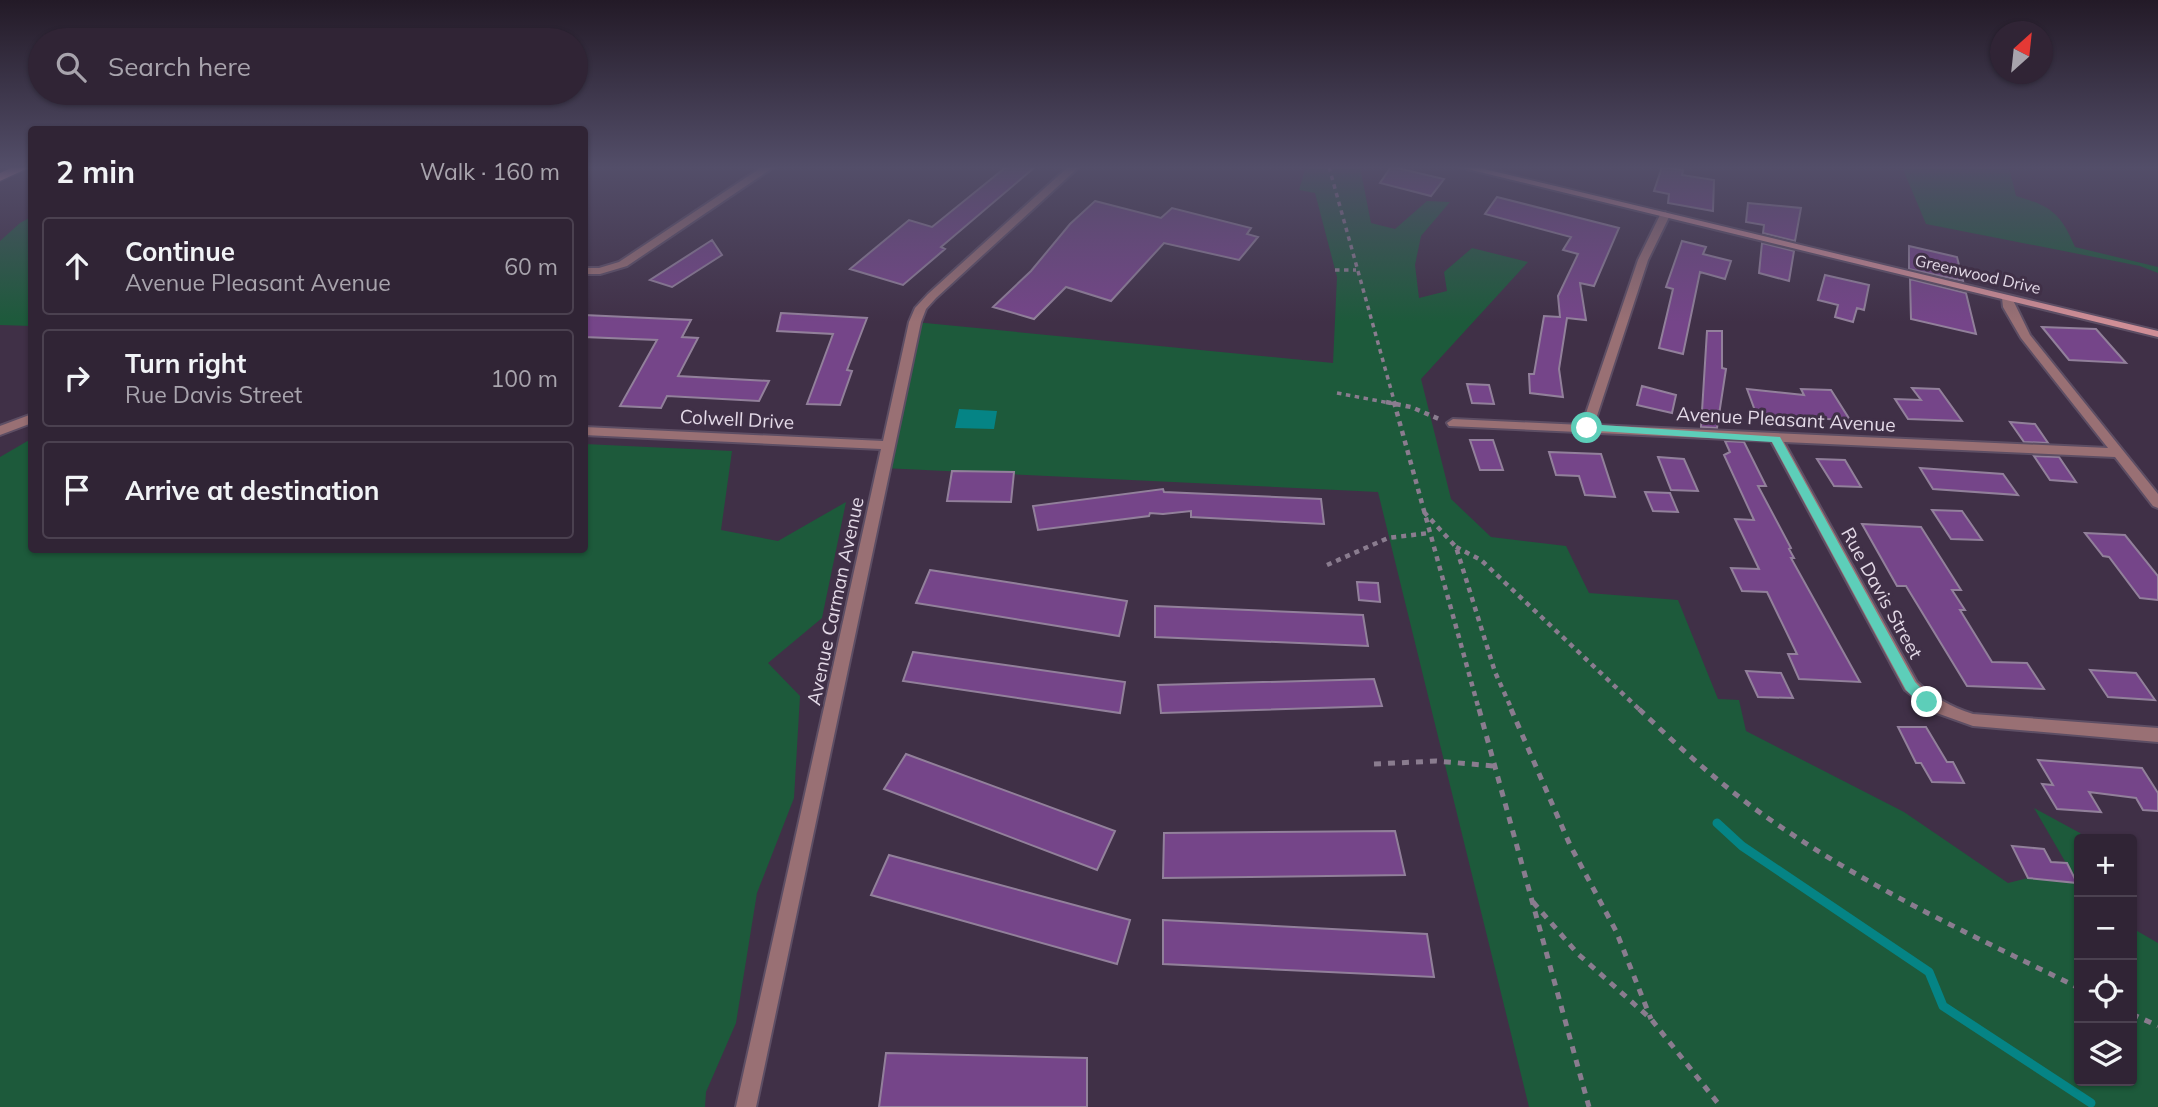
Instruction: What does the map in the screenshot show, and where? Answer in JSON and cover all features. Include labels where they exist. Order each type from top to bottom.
[{"type":"main road","name":"Greenwood Drive","points":[[1680,219],[2158,334]]},
{"type":"street","points":[[588,271],[600,271],[623,264],[691,219]]},
{"type":"street","name":"Avenue Carman Avenue","points":[[746,1107],[887,445],[920,308],[1018,219]]},
{"type":"street","points":[[1587,428],[1643,260],[1663,219]]},
{"type":"street","points":[[2007,298],[2025,336],[2158,503]]},
{"type":"street","points":[[0,431],[28,420]]},
{"type":"street","name":"Avenue Pleasant Avenue","points":[[1453,423],[2116,453]]},
{"type":"street","name":"Colwell Drive","points":[[588,430],[887,445]]},
{"type":"street","name":"Rue Davis Street","points":[[1776,439],[1911,686],[1927,702],[1946,713],[1973,720],[2158,735]]},
{"type":"path","points":[[1343,219],[1589,1107]]},
{"type":"path","points":[[1335,270],[1356,270]]},
{"type":"path","points":[[1337,393],[1411,407],[1453,423]]},
{"type":"path","points":[[1422,510],[1456,547],[1481,560],[1685,750],[1775,823],[1859,877],[2074,985]]},
{"type":"path","points":[[1328,565],[1385,536],[1408,532],[1429,533]]},
{"type":"path","points":[[1456,547],[1495,672],[1570,845],[1616,931],[1651,1019]]},
{"type":"path","points":[[1374,764],[1436,761],[1494,766]]},
{"type":"path","points":[[1531,898],[1578,954],[1651,1019],[1721,1107]]},
{"type":"path","points":[[2137,1016],[2158,1026]]},
{"type":"shaded area","points":[[28,219],[28,326],[0,325],[0,241]]},
{"type":"shaded area","points":[[1322,219],[1370,219],[1371,223],[1395,229],[1407,219],[1436,219],[1421,236],[1415,265],[1419,298],[1447,291],[1444,272],[1472,248],[1528,262],[1421,379],[1451,499],[1491,537],[1566,546],[1589,593],[1678,600],[1718,699],[1739,700],[1746,731],[1904,812],[2008,883],[2028,878],[2074,882],[2074,1086],[2137,1086],[2137,931],[2158,943],[2158,1107],[1529,1107],[1378,492],[883,468],[915,322],[1333,363],[1337,277]]},
{"type":"shaded area","points":[[1924,219],[2059,219],[2075,247],[2158,267],[2158,273],[2140,266],[1926,224]]},
{"type":"shaded area","points":[[959,409],[997,411],[994,429],[955,428]]},
{"type":"shaded area","points":[[28,441],[28,553],[588,553],[588,444],[732,451],[721,530],[778,541],[846,502],[822,618],[768,663],[800,696],[794,798],[757,893],[736,1023],[706,1092],[705,1107],[0,1107],[0,457]]},
{"type":"shaded area","points":[[2034,808],[2080,833],[2074,834],[2074,877]]},
{"type":"building","points":[[942,219],[974,219],[941,247],[945,249],[903,285],[850,269],[909,220],[932,227]]},
{"type":"building","points":[[1076,219],[1214,219],[1251,228],[1247,234],[1258,237],[1239,260],[1164,243],[1111,301],[1066,287],[1034,319],[993,307],[1031,271]]},
{"type":"building","points":[[1502,219],[1582,219],[1619,228],[1594,286],[1580,283],[1586,320],[1567,318],[1559,369],[1563,397],[1530,393],[1529,374],[1534,374],[1544,316],[1560,317],[1558,296],[1578,254],[1563,250],[1571,237]]},
{"type":"building","points":[[1746,219],[1799,219],[1795,241],[1763,233],[1764,225],[1746,222]]},
{"type":"building","points":[[712,240],[722,255],[672,287],[650,280]]},
{"type":"building","points":[[1682,241],[1706,247],[1703,254],[1731,261],[1725,279],[1700,272],[1683,354],[1659,348],[1673,289],[1666,287]]},
{"type":"building","points":[[1762,243],[1794,251],[1789,281],[1759,273]]},
{"type":"building","points":[[1909,246],[1957,257],[1963,281],[1909,269]]},
{"type":"building","points":[[1825,275],[1869,285],[1864,310],[1857,308],[1853,322],[1835,317],[1838,305],[1818,300]]},
{"type":"building","points":[[1910,279],[1966,293],[1976,334],[1911,319]]},
{"type":"building","points":[[781,313],[867,318],[847,370],[852,371],[840,405],[807,404],[833,334],[777,331]]},
{"type":"building","points":[[588,315],[691,320],[682,337],[698,338],[678,376],[769,381],[759,401],[667,396],[661,408],[620,406],[657,340],[588,337]]},
{"type":"building","points":[[2042,327],[2096,329],[2126,363],[2069,360]]},
{"type":"building","points":[[1707,331],[1722,331],[1722,368],[1726,369],[1717,428],[1701,427]]},
{"type":"building","points":[[1467,384],[1489,385],[1494,404],[1472,403]]},
{"type":"building","points":[[1642,386],[1676,395],[1672,413],[1637,405]]},
{"type":"building","points":[[1912,388],[1939,389],[1962,421],[1908,419],[1895,399],[1921,400]]},
{"type":"building","points":[[1747,389],[1804,395],[1801,389],[1831,390],[1850,420],[1757,416]]},
{"type":"building","points":[[2010,422],[2035,424],[2048,443],[2024,442]]},
{"type":"building","points":[[1470,440],[1493,440],[1503,470],[1480,470]]},
{"type":"building","points":[[1725,441],[1744,442],[1766,486],[1758,486],[1791,548],[1789,549],[1794,558],[1791,558],[1860,682],[1799,679],[1788,654],[1797,654],[1767,592],[1742,591],[1731,568],[1759,569],[1735,519],[1754,520],[1724,455],[1730,452]]},
{"type":"building","points":[[1549,452],[1601,454],[1615,497],[1585,495],[1579,476],[1556,475]]},
{"type":"building","points":[[2034,456],[2059,457],[2076,482],[2050,480]]},
{"type":"building","points":[[1658,457],[1684,459],[1698,491],[1671,490]]},
{"type":"building","points":[[1817,459],[1845,460],[1861,487],[1834,486]]},
{"type":"building","points":[[1920,468],[2003,474],[2018,495],[1933,489]]},
{"type":"building","points":[[952,471],[1014,472],[1011,502],[947,501]]},
{"type":"building","points":[[1163,489],[1164,492],[1321,499],[1324,524],[1191,517],[1191,511],[1150,513],[1149,516],[1038,530],[1033,506]]},
{"type":"building","points":[[1645,492],[1670,493],[1678,512],[1653,511]]},
{"type":"building","points":[[1932,510],[1962,511],[1982,540],[1951,539]]},
{"type":"building","points":[[1862,524],[1921,527],[1961,590],[1952,590],[1965,610],[1960,610],[1992,662],[2027,663],[2044,689],[1967,686],[1906,586],[1897,586]]},
{"type":"building","points":[[2085,533],[2125,535],[2158,576],[2158,600],[2140,598],[2109,557],[2103,556]]},
{"type":"building","points":[[930,570],[1127,601],[1119,636],[916,603]]},
{"type":"building","points":[[1357,582],[1378,583],[1380,602],[1359,600]]},
{"type":"building","points":[[1155,606],[1363,615],[1368,646],[1155,637]]},
{"type":"building","points":[[913,652],[1125,682],[1120,713],[903,681]]},
{"type":"building","points":[[2090,670],[2136,673],[2155,700],[2108,697]]},
{"type":"building","points":[[1746,671],[1781,673],[1793,698],[1758,697]]},
{"type":"building","points":[[1374,679],[1382,706],[1161,713],[1158,685]]},
{"type":"building","points":[[1898,727],[1926,727],[1947,762],[1953,762],[1964,783],[1932,782],[1921,763],[1916,763]]},
{"type":"building","points":[[906,754],[1115,831],[1097,870],[884,789]]},
{"type":"building","points":[[2038,760],[2142,768],[2158,793],[2158,811],[2143,810],[2136,798],[2089,792],[2101,812],[2057,809],[2042,784],[2053,785]]},
{"type":"building","points":[[1395,831],[1405,875],[1163,878],[1164,833]]},
{"type":"building","points":[[2012,846],[2044,849],[2051,862],[2067,863],[2074,883],[2028,878]]},
{"type":"building","points":[[889,855],[1130,920],[1117,964],[871,895]]},
{"type":"building","points":[[1163,920],[1427,934],[1434,977],[1163,964]]},
{"type":"building","points":[[886,1053],[1087,1058],[1087,1107],[879,1107]]},
{"type":"waterway","points":[[1717,823],[1742,846],[1929,972],[1943,1006],[2091,1103]]},
{"type":"route","points":[[1587,428],[1776,439],[1911,686],[1927,702]]}]
